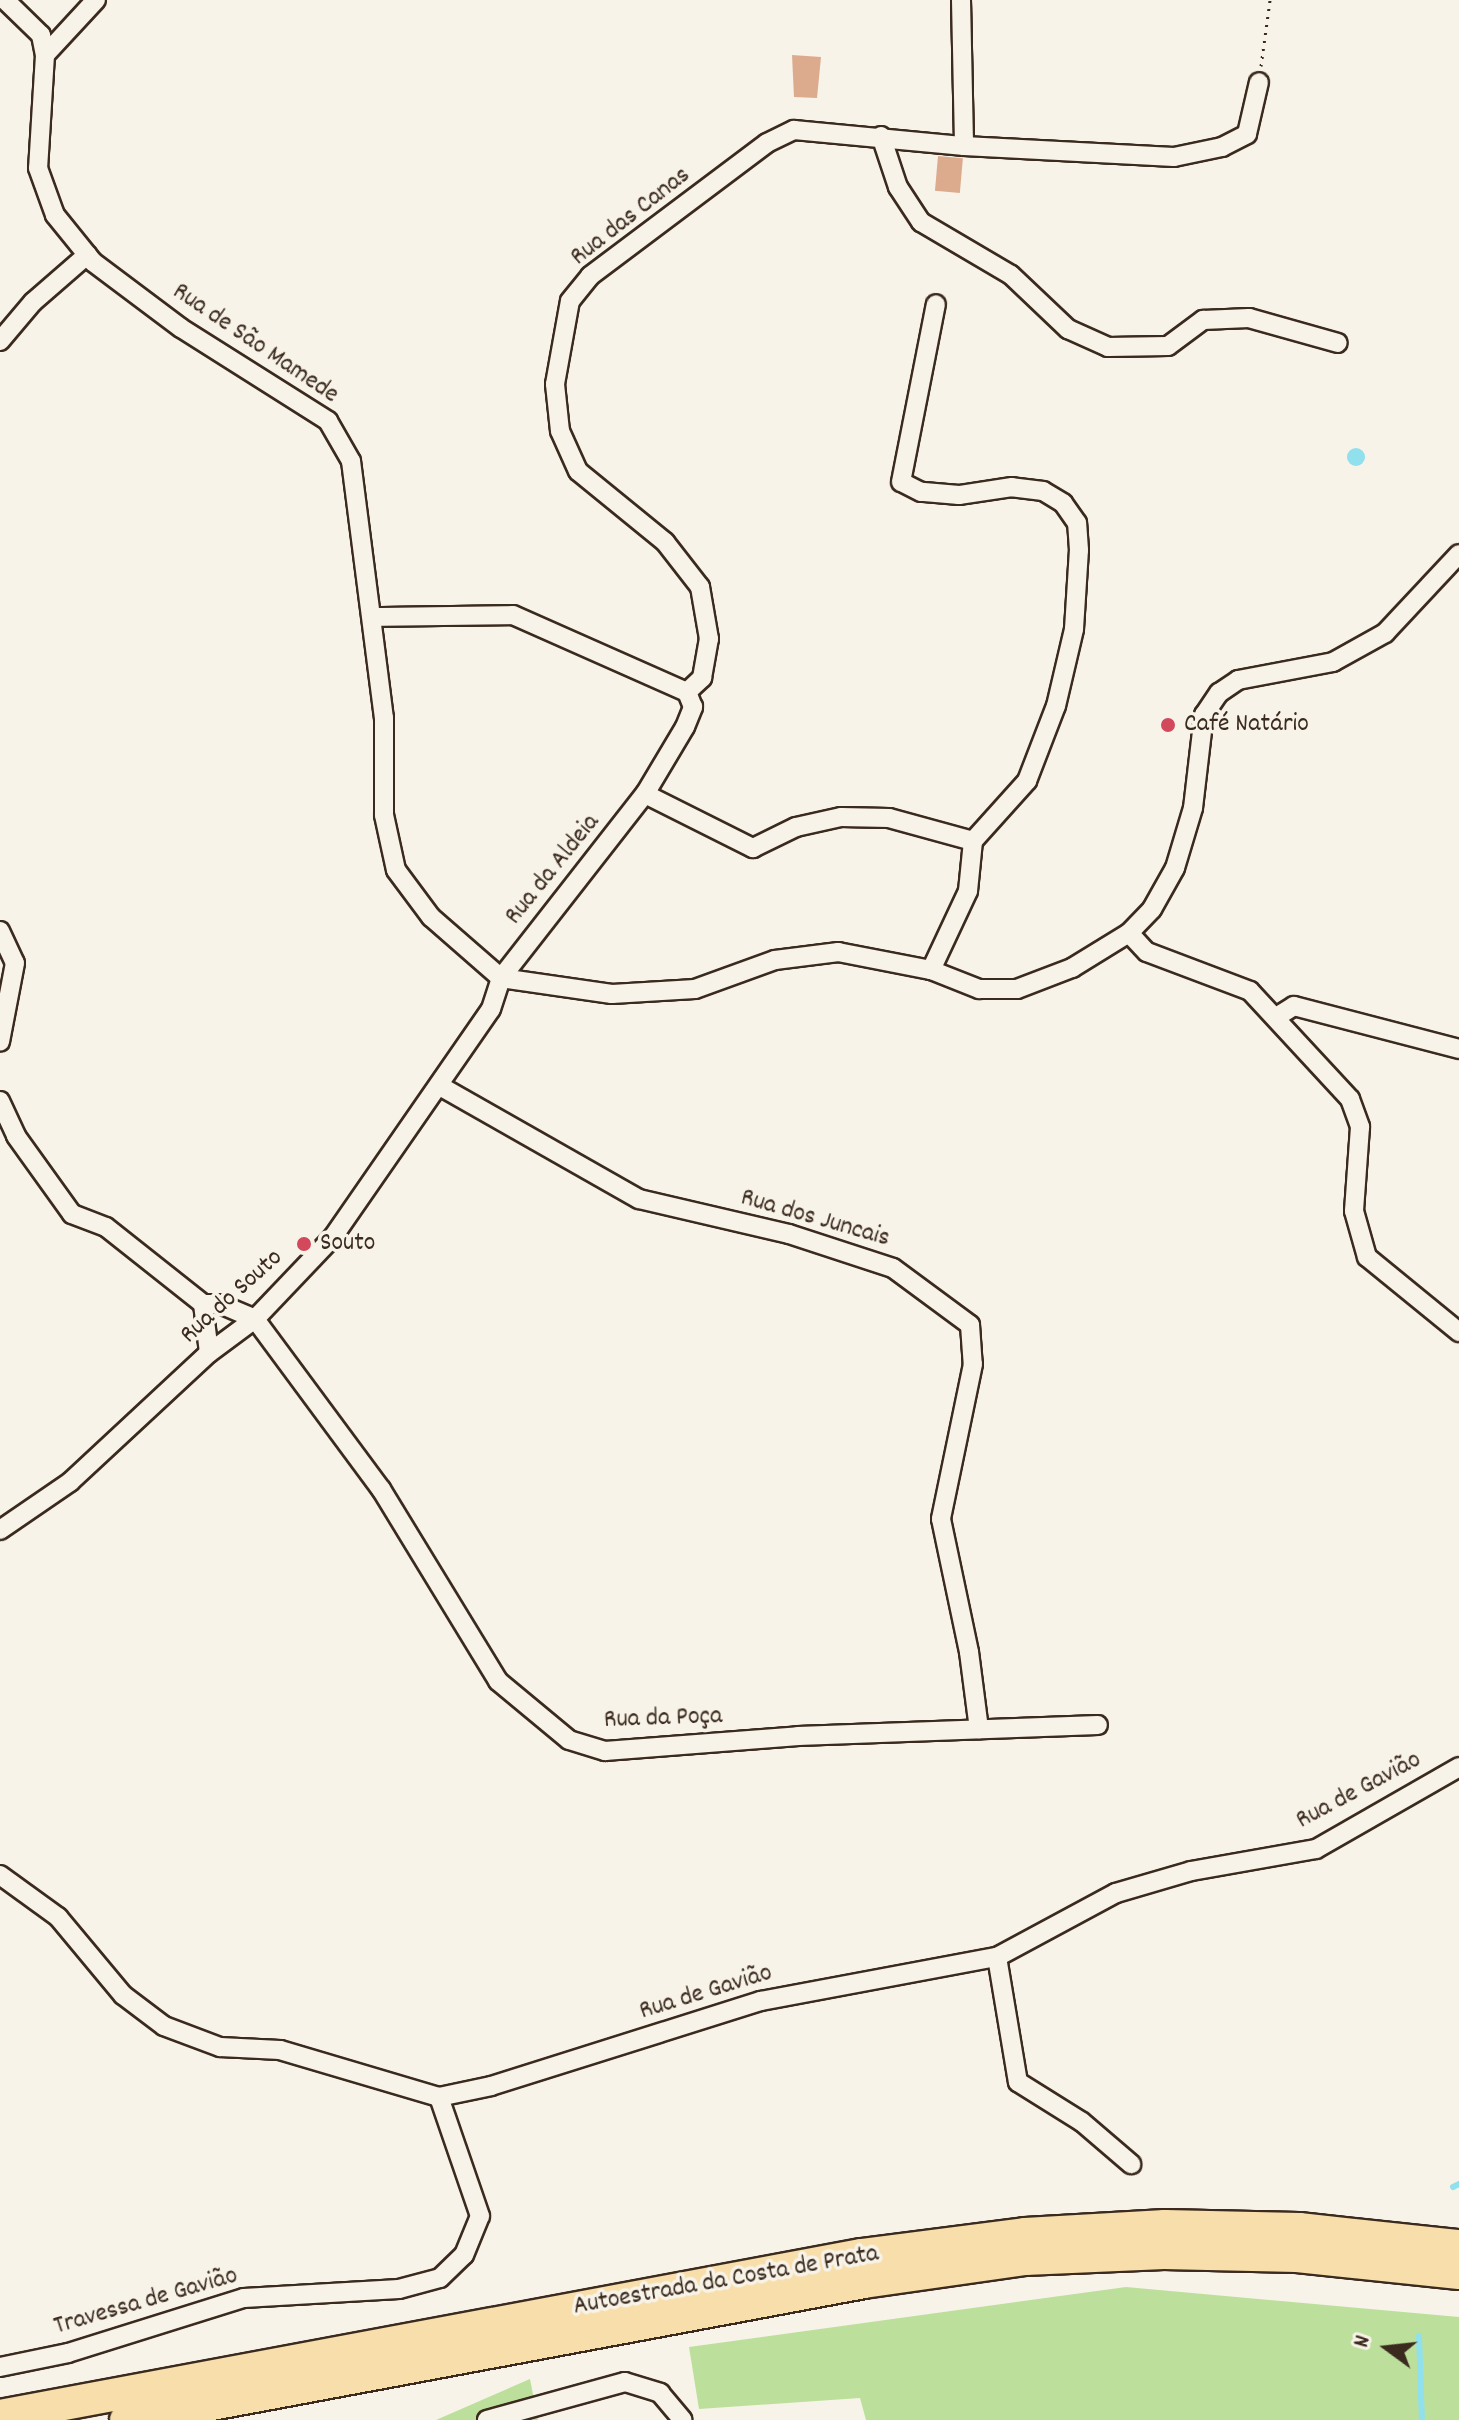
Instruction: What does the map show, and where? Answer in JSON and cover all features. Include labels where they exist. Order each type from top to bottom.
[{"type":"highway","name":"Autoestrada da Costa de Prata","points":[[0,2416],[861,2255],[1025,2234],[1165,2226],[1299,2229],[1459,2246]]},
{"type":"highway","name":"Autoestrada da Costa de Prata","points":[[126,2420],[864,2282],[1025,2259],[1164,2253],[1297,2256],[1459,2273]]},
{"type":"street","points":[[5,0],[41,35],[45,55]]},
{"type":"street","points":[[45,55],[96,0]]},
{"type":"street","points":[[961,0],[964,146]]},
{"type":"street","name":"Rua de São Mamede","points":[[45,55],[38,168],[55,215],[87,255],[181,328],[328,421],[351,461],[384,718],[384,815],[396,870],[431,917],[501,978]]},
{"type":"street","name":"Rua das Canas","points":[[687,692],[702,678],[709,639],[700,587],[665,542],[578,471],[560,431],[555,384],[570,301],[590,276],[767,143],[794,130],[964,146],[1174,157],[1222,147],[1247,134],[1259,82]]},
{"type":"street","points":[[881,136],[898,187],[921,222],[1011,275],[1068,329],[1108,347],[1168,346],[1203,320],[1249,318],[1338,343]]},
{"type":"street","points":[[0,341],[33,302],[87,255]]},
{"type":"street","points":[[931,970],[968,891],[973,841],[1027,781],[1056,706],[1074,629],[1077,523],[1063,503],[1043,491],[1012,487],[959,495],[921,492],[901,482],[936,304]]},
{"type":"street","points":[[501,978],[612,994],[695,989],[775,960],[838,952],[931,970],[979,989],[1017,989],[1072,968],[1129,933],[1152,909],[1175,868],[1193,808],[1204,715],[1219,693],[1238,680],[1333,662],[1385,633],[1459,554]]},
{"type":"street","points":[[373,617],[513,615],[687,692]]},
{"type":"street","name":"Rua da Aldeia","points":[[501,978],[645,794],[685,727],[693,707],[687,692]]},
{"type":"street","points":[[645,794],[753,848],[796,827],[841,817],[889,818],[973,841]]},
{"type":"street","points":[[0,931],[15,963],[0,1042]]},
{"type":"street","points":[[1129,933],[1147,952],[1250,991],[1278,1016],[1350,1099],[1360,1127],[1354,1211],[1367,1257],[1459,1332]]},
{"type":"street","name":"Rua do Souto","points":[[0,1530],[70,1482],[209,1353],[255,1319],[333,1237],[491,1009],[501,978]]},
{"type":"street","points":[[1278,1016],[1294,1006],[1459,1049]]},
{"type":"street","name":"Rua dos Juncais","points":[[440,1086],[639,1199],[789,1234],[893,1268],[970,1325],[973,1364],[941,1519],[969,1652],[979,1729]]},
{"type":"street","points":[[0,1101],[16,1136],[72,1214],[106,1227],[203,1304],[220,1304],[255,1319]]},
{"type":"street","points":[[203,1304],[209,1353]]},
{"type":"street","name":"Rua da Poça","points":[[255,1319],[381,1489],[498,1681],[569,1740],[605,1751],[1098,1725]]},
{"type":"street","name":"Rua de Gavião","points":[[0,1875],[58,1917],[123,1995],[164,2026],[220,2047],[280,2050],[439,2097],[491,2086],[761,2001],[997,1957],[1116,1893],[1191,1871],[1316,1849],[1459,1767]]},
{"type":"street","points":[[997,1957],[1018,2082],[1082,2122],[1131,2164]]},
{"type":"street","name":"Travessa de Gavião","points":[[0,2367],[68,2353],[244,2298],[399,2289],[440,2278],[464,2255],[480,2216],[439,2097]]},
{"type":"street","points":[[487,2420],[625,2382],[660,2393],[683,2420]]},
{"type":"path","points":[[1259,82],[1270,0]]},
{"type":"green space","points":[[1126,2287],[1459,2317],[1459,2420],[866,2420],[860,2398],[699,2409],[689,2347]]},
{"type":"green space","points":[[530,2379],[538,2420],[436,2420]]},
{"type":"water","points":[[1352,448],[1360,448],[1365,457],[1363,464],[1352,466],[1347,461],[1347,453]]},
{"type":"building","points":[[792,55],[821,57],[817,98],[794,97]]},
{"type":"building","points":[[938,156],[963,158],[960,193],[935,191]]},
{"type":"waterway","points":[[1453,2187],[1459,2184]]},
{"type":"waterway","points":[[1419,2336],[1422,2420]]},
{"type":"place","name":"Café Natário","points":[[1168,725]]},
{"type":"place","name":"Souto","points":[[304,1244]]}]
